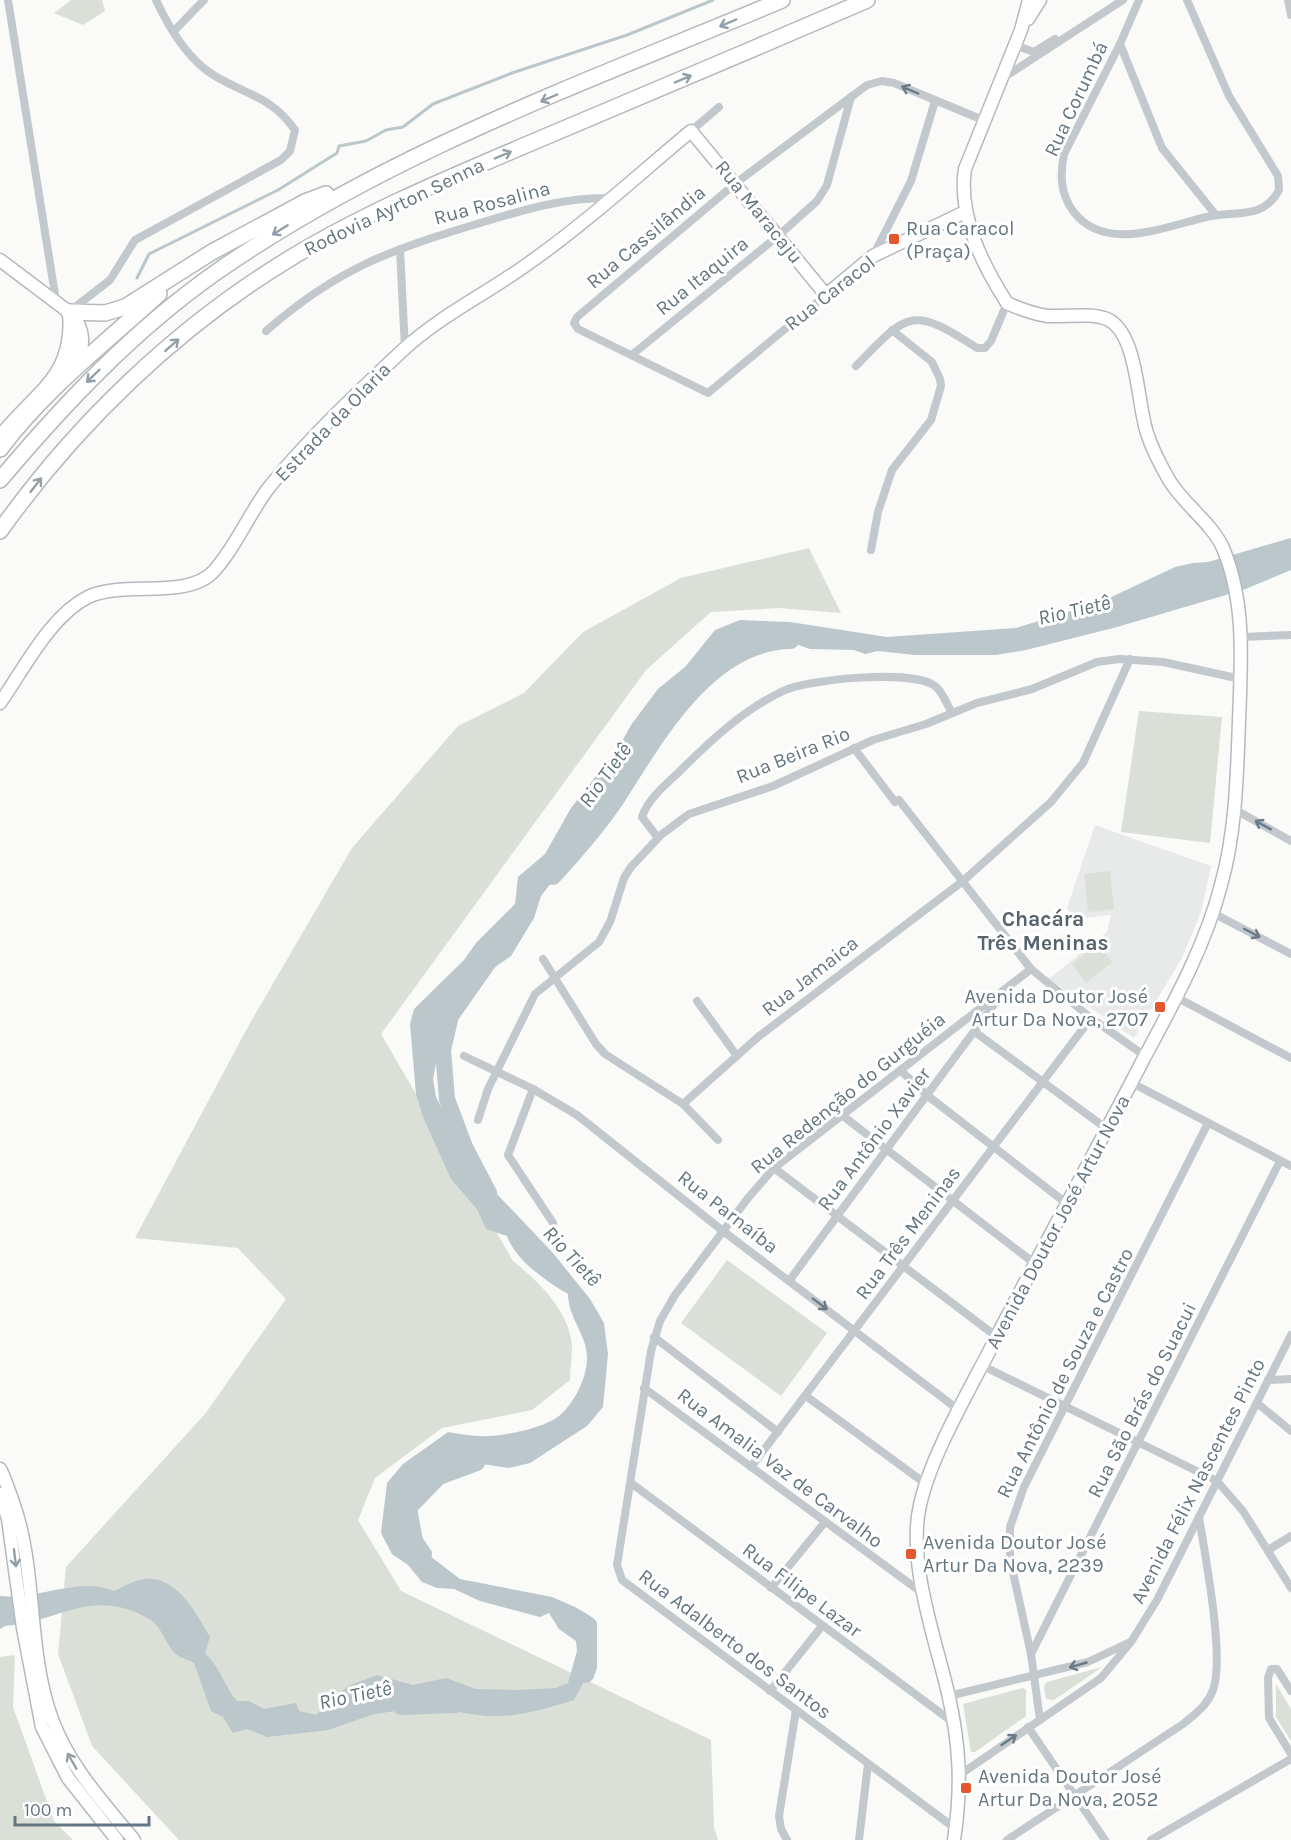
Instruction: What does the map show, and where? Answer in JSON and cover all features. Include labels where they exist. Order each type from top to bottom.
[{"type":"highway","name":"Rodovia Ayrton Senna","points":[[0,480],[92,376],[154,320],[214,274],[276,233],[387,169],[782,0]]},
{"type":"highway","name":"Rodovia Ayrton Senna","points":[[0,531],[46,471],[138,375],[233,297],[290,258],[362,219],[455,176],[867,0]]},
{"type":"highway","points":[[69,312],[95,314],[119,309],[193,264],[305,202],[387,169]]},
{"type":"highway","points":[[0,449],[25,418],[66,377],[193,264]]},
{"type":"highway","points":[[66,377],[81,348],[78,322],[69,312]]},
{"type":"main road","points":[[1007,303],[987,267],[965,212],[962,190],[965,169],[1021,30],[1029,0]]},
{"type":"main road","points":[[1021,30],[1040,0]]},
{"type":"main road","name":"Rua Maracaju","points":[[691,130],[826,295]]},
{"type":"main road","name":"Estrada da Olaria","points":[[0,704],[57,622],[79,603],[105,591],[183,586],[204,579],[213,572],[250,514],[286,468],[405,349],[460,306],[551,247],[691,130]]},
{"type":"main road","name":"Rua Caracol","points":[[826,295],[873,256],[965,212]]},
{"type":"main road","points":[[0,260],[69,312],[71,329],[64,362],[0,436]]},
{"type":"main road","name":"Avenida Doutor José Artur Nova","points":[[955,1834],[961,1774],[949,1696],[925,1595],[916,1536],[920,1504],[926,1484],[960,1411],[1034,1263],[1176,997],[1213,913],[1227,859],[1234,809],[1241,679],[1238,607],[1224,552],[1216,536],[1178,494],[1158,458],[1140,407],[1130,350],[1123,333],[1113,322],[1101,317],[1045,315],[1007,303]]},
{"type":"main road","points":[[0,1470],[20,1524],[23,1580],[37,1706],[52,1749],[68,1778],[117,1840]]},
{"type":"main road","points":[[0,1494],[23,1580]]},
{"type":"main road","points":[[29,1628],[51,1718],[63,1744],[77,1770],[134,1840]]},
{"type":"street","points":[[8,0],[56,301]]},
{"type":"street","points":[[69,312],[110,279],[135,240],[281,160],[293,145],[295,130],[276,107],[215,76],[198,64],[174,31],[156,0]]},
{"type":"street","points":[[174,31],[204,0]]},
{"type":"street","points":[[1002,78],[1123,0]]},
{"type":"street","name":"Rua Corumbá","points":[[1138,0],[1120,44],[1064,154],[1060,171],[1067,203],[1090,227],[1107,234],[1130,235],[1215,214],[1250,213],[1275,197],[1279,190],[1278,176],[1229,96],[1187,0]]},
{"type":"street","points":[[1288,0],[1291,15]]},
{"type":"street","points":[[1015,45],[1034,52],[1055,39],[1065,37]]},
{"type":"street","points":[[1120,44],[1162,148],[1215,214]]},
{"type":"street","name":"Rua Cassilândia","points":[[633,354],[578,329],[574,323],[577,317],[736,183],[867,85],[882,81],[894,83],[983,120]]},
{"type":"street","name":"Rua Itaquira","points":[[633,354],[778,236],[824,194],[851,97]]},
{"type":"street","points":[[873,256],[911,181],[935,101]]},
{"type":"street","points":[[691,130],[719,107]]},
{"type":"street","name":"Rua Rosalina","points":[[266,331],[328,282],[400,249],[439,234],[540,206],[573,199],[610,198]]},
{"type":"street","points":[[400,249],[405,349]]},
{"type":"street","name":"Rua Caracol","points":[[633,354],[708,393],[826,295]]},
{"type":"street","points":[[856,366],[892,330],[909,320],[930,321],[981,349],[991,341],[1007,303]]},
{"type":"street","points":[[871,550],[878,512],[892,470],[931,420],[941,386],[940,378],[932,362],[892,330]]},
{"type":"street","points":[[1241,638],[1291,635]]},
{"type":"street","name":"Rua Beira Rio","points":[[478,1120],[496,1071],[535,993],[599,942],[610,922],[624,878],[658,838],[689,814],[773,786],[854,748],[976,703],[1039,687],[1097,663],[1130,659],[1163,662],[1241,679]]},
{"type":"street","name":"Rua Jamaica","points":[[683,1104],[737,1056],[848,967],[963,881],[1051,802],[1074,776],[1095,741],[1130,659]]},
{"type":"street","points":[[658,838],[642,820],[649,804],[721,732],[747,713],[790,688],[869,677],[915,679],[935,686],[952,713]]},
{"type":"street","points":[[854,748],[963,881],[1031,969],[1091,1018],[1145,1056]]},
{"type":"street","points":[[1234,809],[1291,841]]},
{"type":"street","points":[[1213,913],[1291,954]]},
{"type":"street","points":[[543,959],[590,1036],[605,1054],[683,1104],[718,1140]]},
{"type":"street","name":"Rua Redenção do Gurguéia","points":[[723,1231],[774,1168],[1031,969]]},
{"type":"street","name":"Rua Antônio Xavier","points":[[789,1281],[1007,987]]},
{"type":"street","points":[[1176,997],[1291,1058]]},
{"type":"street","points":[[697,1001],[737,1056]]},
{"type":"street","name":"Rua Três Meninas","points":[[751,1467],[1091,1018]]},
{"type":"street","points":[[975,1032],[1107,1129]]},
{"type":"street","name":"Rua Parnaíba","points":[[464,1056],[533,1089],[586,1122],[723,1231],[960,1411]]},
{"type":"street","points":[[900,1070],[928,1096],[1066,1203]]},
{"type":"street","points":[[1132,1083],[1291,1166]]},
{"type":"street","points":[[533,1089],[508,1155],[553,1223]]},
{"type":"street","points":[[843,1116],[1034,1263]]},
{"type":"street","name":"Rua Antônio de Souza e Castro","points":[[1040,1720],[1031,1654],[1010,1559],[1010,1527],[1024,1486],[1208,1124]]},
{"type":"street","name":"Rua São Brás do Suacui","points":[[1031,1654],[1280,1161]]},
{"type":"street","points":[[774,1168],[997,1337]]},
{"type":"street","name":"Rua Adalberto dos Santos","points":[[723,1231],[675,1295],[654,1337],[617,1565],[619,1576],[868,1764],[955,1834]]},
{"type":"street","name":"Avenida Félix Nascentes Pinto","points":[[961,1774],[1101,1678],[1131,1641],[1157,1600],[1291,1335]]},
{"type":"street","points":[[654,1337],[778,1432]]},
{"type":"street","points":[[983,1366],[1217,1481],[1244,1511],[1291,1587]]},
{"type":"street","points":[[1268,1380],[1291,1379]]},
{"type":"street","name":"Rua Amalia Vaz de Carvalho","points":[[644,1388],[925,1595]]},
{"type":"street","points":[[806,1396],[926,1484]]},
{"type":"street","points":[[1257,1403],[1291,1431]]},
{"type":"street","name":"Rua Filipe Lazar","points":[[631,1483],[954,1723]]},
{"type":"street","points":[[1007,1840],[1183,1724],[1209,1699],[1217,1669],[1199,1517]]},
{"type":"street","points":[[771,1588],[825,1522]]},
{"type":"street","points":[[1268,1550],[1291,1536]]},
{"type":"street","points":[[770,1691],[822,1626]]},
{"type":"street","points":[[949,1696],[1096,1659],[1131,1641]]},
{"type":"street","points":[[1291,1691],[1277,1669],[1271,1668],[1268,1678],[1269,1718],[1291,1754]]},
{"type":"street","points":[[787,1840],[781,1829],[778,1815],[796,1710]]},
{"type":"street","points":[[1028,1727],[1105,1840]]},
{"type":"street","points":[[1151,1840],[1291,1759]]},
{"type":"street","points":[[859,1840],[868,1764]]},
{"type":"shaded area","points":[[71,0],[102,0],[105,11],[83,25],[54,13]]},
{"type":"shaded area","points":[[809,548],[841,613],[779,608],[711,612],[646,670],[381,1034],[513,1261],[542,1288],[559,1309],[570,1334],[572,1351],[570,1380],[532,1410],[442,1428],[375,1478],[358,1520],[401,1591],[711,1740],[714,1827],[718,1840],[179,1840],[92,1746],[58,1654],[66,1567],[205,1414],[286,1299],[238,1248],[135,1238],[250,1023],[352,848],[458,726],[524,693],[583,632],[681,578]]},
{"type":"shaded area","points":[[1139,711],[1222,717],[1210,843],[1121,832]]},
{"type":"shaded area","points":[[1095,825],[1211,866],[1201,912],[1182,958],[1134,1038],[1049,979],[1107,932],[1111,915],[1074,919],[1067,908]]},
{"type":"shaded area","points":[[1110,871],[1114,909],[1088,912],[1084,874]]},
{"type":"shaded area","points":[[1098,944],[1112,962],[1086,983],[1072,964]]},
{"type":"shaded area","points":[[727,1260],[827,1333],[781,1396],[681,1323]]},
{"type":"shaded area","points":[[15,1655],[13,1707],[54,1821],[73,1840],[0,1840],[0,1657]]},
{"type":"shaded area","points":[[1102,1667],[1054,1700],[1046,1699],[1044,1686],[1047,1682]]},
{"type":"shaded area","points":[[1276,1684],[1291,1709],[1291,1741],[1276,1717]]},
{"type":"shaded area","points":[[1023,1688],[1026,1690],[1026,1716],[975,1752],[971,1752],[963,1704]]},
{"type":"water","name":"Rio Tietê","points":[[1291,538],[1291,570],[1243,590],[1117,627],[1026,650],[996,655],[915,655],[878,651],[865,654],[854,650],[810,649],[796,644],[773,644],[763,639],[738,649],[725,663],[722,670],[693,686],[690,700],[676,723],[658,728],[576,851],[541,896],[534,918],[511,956],[475,981],[444,1023],[433,1079],[436,1097],[479,1175],[553,1253],[590,1299],[604,1323],[608,1354],[603,1407],[587,1426],[530,1463],[509,1468],[482,1464],[441,1476],[419,1489],[409,1503],[407,1518],[414,1535],[426,1553],[460,1579],[552,1597],[593,1618],[589,1641],[594,1663],[574,1700],[535,1711],[501,1716],[467,1714],[428,1702],[418,1708],[374,1714],[328,1730],[267,1737],[247,1729],[233,1733],[223,1717],[211,1711],[194,1663],[173,1651],[154,1622],[129,1610],[110,1606],[93,1606],[0,1629],[0,1596],[29,1595],[88,1586],[114,1591],[132,1582],[156,1579],[176,1589],[192,1607],[210,1637],[205,1653],[237,1701],[249,1701],[264,1709],[296,1703],[299,1711],[316,1715],[348,1686],[377,1675],[413,1685],[446,1678],[476,1689],[556,1688],[568,1683],[577,1651],[576,1641],[559,1629],[549,1613],[540,1617],[480,1601],[454,1589],[437,1588],[422,1582],[408,1565],[392,1554],[381,1533],[387,1483],[403,1464],[448,1432],[479,1436],[497,1435],[526,1430],[552,1420],[564,1411],[574,1398],[585,1374],[587,1359],[584,1343],[571,1311],[568,1294],[541,1277],[524,1262],[507,1236],[486,1229],[477,1209],[451,1179],[423,1117],[416,1094],[410,1024],[414,1009],[464,960],[476,943],[515,904],[518,877],[545,854],[571,808],[619,747],[631,725],[658,689],[685,667],[715,630],[740,620],[790,622],[887,637],[1016,628],[1103,601],[1175,567],[1208,562]]},
{"type":"waterway","points":[[137,278],[149,254],[278,190],[337,153],[339,146],[366,141],[386,130],[403,127],[433,104],[512,73],[627,35],[713,0]]},
{"type":"waterway","name":"Rio Tietê","points":[[553,877],[605,816],[669,719],[689,695],[711,674],[735,657],[762,645],[791,641]]},
{"type":"waterway","name":"Rio Tietê","points":[[489,962],[451,1016],[443,1050],[447,1099],[465,1147],[489,1193]]},
{"type":"waterway","name":"Rio Tietê","points":[[424,1554],[415,1541],[409,1508],[439,1477],[477,1463]]},
{"type":"waterway","name":"Rio Tietê","points":[[578,1618],[589,1625],[589,1667],[586,1675]]},
{"type":"waterway","name":"Rio Tietê","points":[[401,1707],[456,1705]]},
{"type":"place","name":"Rua Caracol (Praça)","points":[[894,239]]},
{"type":"place","name":"Avenida Doutor José Artur Da Nova, 2707","points":[[1160,1007]]},
{"type":"place","name":"Avenida Doutor José Artur Da Nova, 2239","points":[[911,1554]]},
{"type":"place","name":"Avenida Doutor José Artur Da Nova, 2052","points":[[966,1788]]},
{"type":"district","name":"Chacára Três Meninas","points":[[1043,931]]}]
